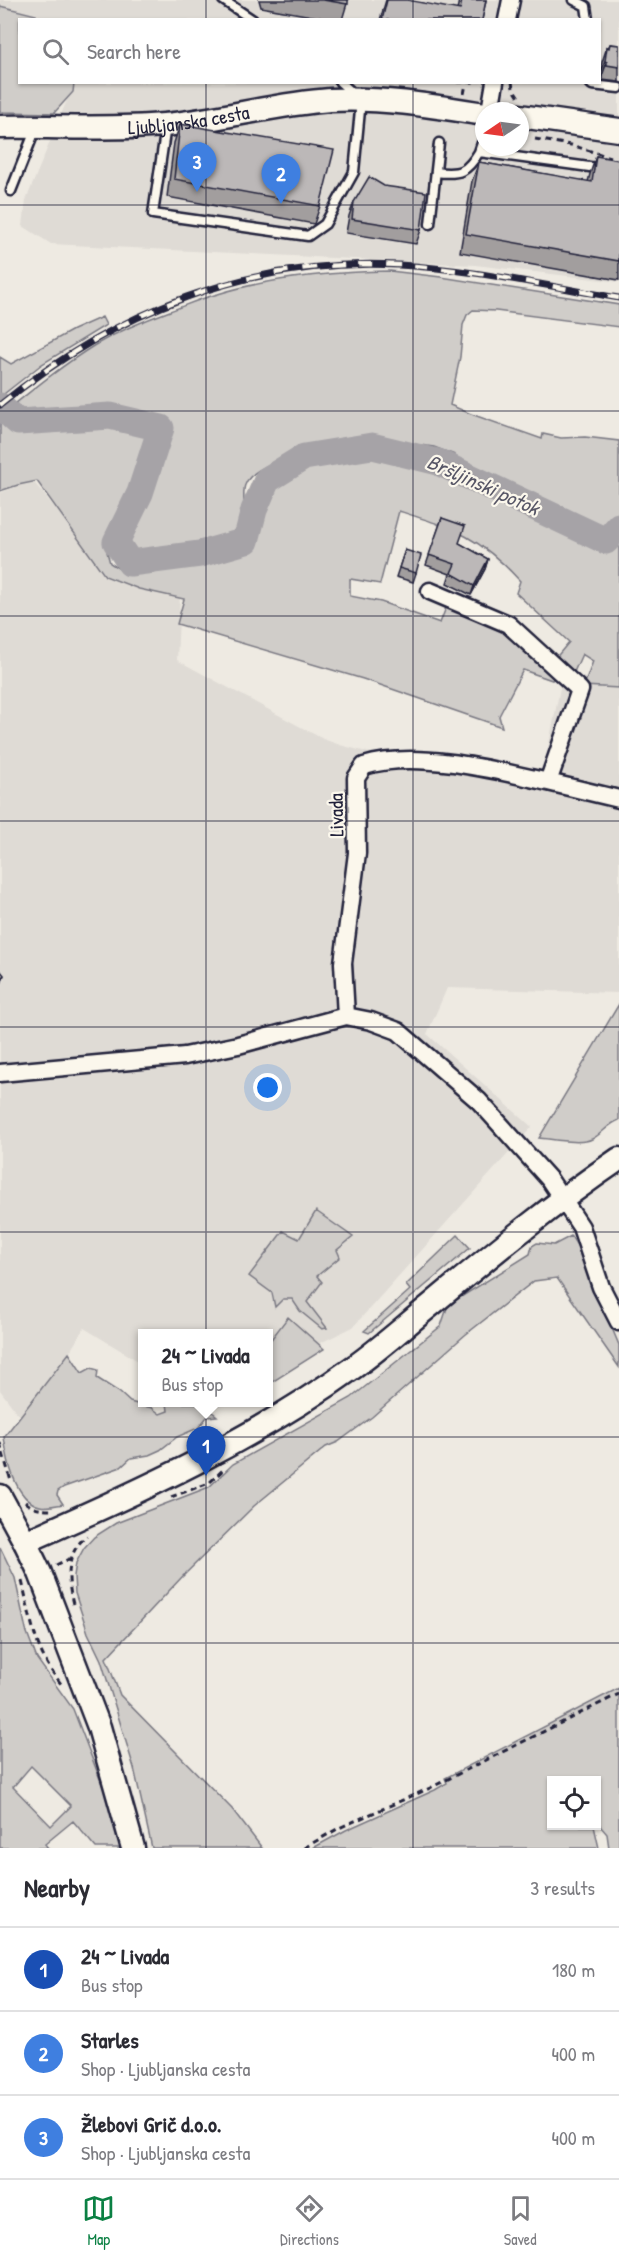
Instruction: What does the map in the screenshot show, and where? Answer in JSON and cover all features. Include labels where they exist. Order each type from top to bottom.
[{"type":"street","points":[[507,18],[511,0]]},
{"type":"street","points":[[492,102],[495,84]]},
{"type":"street","name":"Ljubljanska cesta","points":[[0,127],[117,129],[166,125],[300,103],[361,100],[475,113]]},
{"type":"street","points":[[529,119],[619,130]]},
{"type":"street","points":[[430,591],[508,624],[579,690],[548,782],[619,799]]},
{"type":"street","name":"Livada","points":[[346,1016],[343,963],[357,853],[356,778],[364,766],[383,760],[424,761],[489,769],[548,782]]},
{"type":"street","points":[[0,1073],[185,1056],[238,1045],[346,1016],[398,1030],[479,1101],[549,1179],[581,1227],[601,1287],[619,1322]]},
{"type":"street","points":[[25,1542],[218,1452],[265,1426],[355,1366],[483,1261],[619,1159]]},
{"type":"street","points":[[11,1493],[25,1542],[40,1574],[99,1727],[133,1848]]},
{"type":"lane","points":[[223,0],[239,5],[251,18]]},
{"type":"lane","points":[[574,0],[586,6],[588,18]]},
{"type":"lane","points":[[166,125],[153,214],[308,236],[325,225],[354,172],[361,100],[342,84]]},
{"type":"lane","points":[[591,84],[619,88]]},
{"type":"lane","points":[[11,191],[36,128]]},
{"type":"lane","points":[[430,224],[439,143]]},
{"type":"lane","points":[[436,172],[453,174],[463,171],[476,156]]},
{"type":"lane","points":[[508,156],[619,171]]},
{"type":"path","points":[[513,84],[519,102]]},
{"type":"path","points":[[529,120],[619,159]]},
{"type":"path","points":[[0,1443],[11,1493],[30,1507],[52,1510]]},
{"type":"path","points":[[304,1848],[339,1828],[430,1788],[619,1694]]},
{"type":"shaded area","points":[[0,0],[619,0],[619,282],[475,265],[51,244],[23,226],[26,200],[74,84],[601,84],[601,18],[48,18],[0,6]]},
{"type":"shaded area","points":[[0,6],[36,15],[36,18],[18,18],[18,84],[74,84],[73,92],[54,113],[0,112]]},
{"type":"shaded area","points":[[390,271],[441,277],[619,305],[619,327],[473,310],[467,315],[463,325],[460,357],[450,405],[542,439],[543,434],[561,438],[585,437],[619,441],[619,688],[584,686],[593,661],[582,654],[574,672],[566,672],[554,660],[569,642],[516,593],[520,581],[492,554],[451,529],[399,511],[380,584],[350,579],[350,596],[381,602],[440,623],[447,605],[505,630],[556,675],[552,680],[523,670],[499,716],[502,727],[363,679],[177,624],[184,599],[139,589],[105,576],[37,481],[0,491],[0,416],[58,370],[95,345],[151,318],[239,288],[303,276]],"holes":[[[362,440],[383,440],[434,447],[455,455],[452,464],[360,455],[315,464],[272,482],[260,489],[254,510],[251,538],[235,553],[219,559],[136,570],[121,570],[110,563],[107,552],[108,539],[138,483],[147,488],[124,541],[125,550],[129,554],[219,545],[233,533],[242,517],[244,487],[251,476],[277,461],[311,449]]]},
{"type":"shaded area","points":[[102,317],[106,325],[42,364],[0,397],[0,357],[11,364]]},
{"type":"shaded area","points":[[32,480],[101,563],[181,575],[177,660],[323,739],[340,745],[374,754],[410,752],[543,774],[562,678],[619,677],[619,993],[447,988],[427,1034],[532,1127],[353,1327],[273,1366],[273,1329],[138,1329],[138,1361],[84,1328],[26,1425],[0,1390],[0,493]]},
{"type":"shaded area","points":[[619,1004],[619,1120],[587,1141],[574,1142],[539,1138]]},
{"type":"shaded area","points":[[316,1211],[353,1237],[337,1250],[340,1257],[317,1276],[322,1282],[307,1302],[327,1328],[322,1329],[300,1311],[292,1299],[283,1299],[275,1307],[272,1293],[249,1276],[283,1231],[299,1239]]},
{"type":"shaded area","points":[[458,1235],[470,1248],[369,1333],[364,1331],[410,1290],[406,1285]]},
{"type":"shaded area","points":[[571,1236],[578,1247],[619,1345],[619,1367],[557,1278],[534,1281],[465,1335],[372,1417],[338,1442],[326,1447],[254,1506],[182,1577],[106,1658],[120,1695],[232,1809],[262,1848],[152,1848],[134,1768],[101,1660],[88,1633],[75,1593],[76,1563],[84,1548],[94,1537],[116,1523],[209,1487],[233,1464],[351,1398],[441,1326],[448,1305],[530,1254],[532,1246],[537,1243],[554,1245]]},
{"type":"shaded area","points":[[288,1317],[324,1349],[273,1381],[273,1337]]},
{"type":"shaded area","points":[[69,1353],[82,1373],[91,1368],[98,1370],[97,1378],[130,1402],[138,1404],[138,1407],[152,1408],[160,1414],[168,1411],[168,1407],[206,1407],[217,1416],[207,1417],[198,1428],[177,1437],[160,1450],[149,1455],[131,1458],[121,1467],[64,1487],[58,1491],[57,1495],[63,1504],[49,1507],[31,1502],[18,1487],[7,1456],[4,1437]]},
{"type":"shaded area","points":[[0,1547],[15,1578],[26,1630],[37,1659],[73,1709],[110,1805],[120,1848],[96,1848],[73,1821],[45,1844],[48,1848],[0,1848]],"holes":[[[31,1766],[71,1806],[51,1826],[13,1787]]]},
{"type":"shaded area","points":[[619,1688],[619,1848],[609,1848],[607,1834],[601,1827],[601,1776],[547,1776],[547,1830],[595,1830],[599,1848],[313,1848],[346,1830],[435,1790],[447,1783],[445,1778]]},
{"type":"building","points":[[323,0],[348,0],[348,4]]},
{"type":"building","points":[[387,0],[407,0],[460,10],[462,0],[486,0],[482,18],[382,18]]},
{"type":"building","points":[[610,44],[619,45],[619,67],[607,65],[605,61],[607,47],[609,48]]},
{"type":"building","points":[[180,124],[334,150],[320,206],[174,179]]},
{"type":"building","points":[[596,156],[619,160],[619,261],[466,234],[479,162],[592,182]]},
{"type":"building","points":[[369,177],[384,186],[426,192],[421,230],[352,219],[354,202]]},
{"type":"building","points":[[442,518],[465,526],[459,543],[488,559],[474,586],[451,573],[455,564],[429,555]]},
{"type":"building","points":[[405,550],[421,555],[416,573],[399,568]]},
{"type":"waterway","name":"Bršljinski potok","points":[[0,406],[18,422],[110,416],[161,428],[140,493],[116,542],[130,563],[200,554],[246,541],[254,510],[267,480],[304,457],[372,446],[438,462],[606,541],[619,526]]},
{"type":"railway","points":[[0,405],[44,372],[89,343],[137,318],[186,297],[237,281],[290,270],[344,265],[426,267],[481,274],[619,298]]},
{"type":"place","name":"Žlebovi Grič d.o.o.","points":[[197,192]]},
{"type":"place","name":"Starles","points":[[281,204]]},
{"type":"place","name":"24 ~ Livada","points":[[206,1476]]}]
